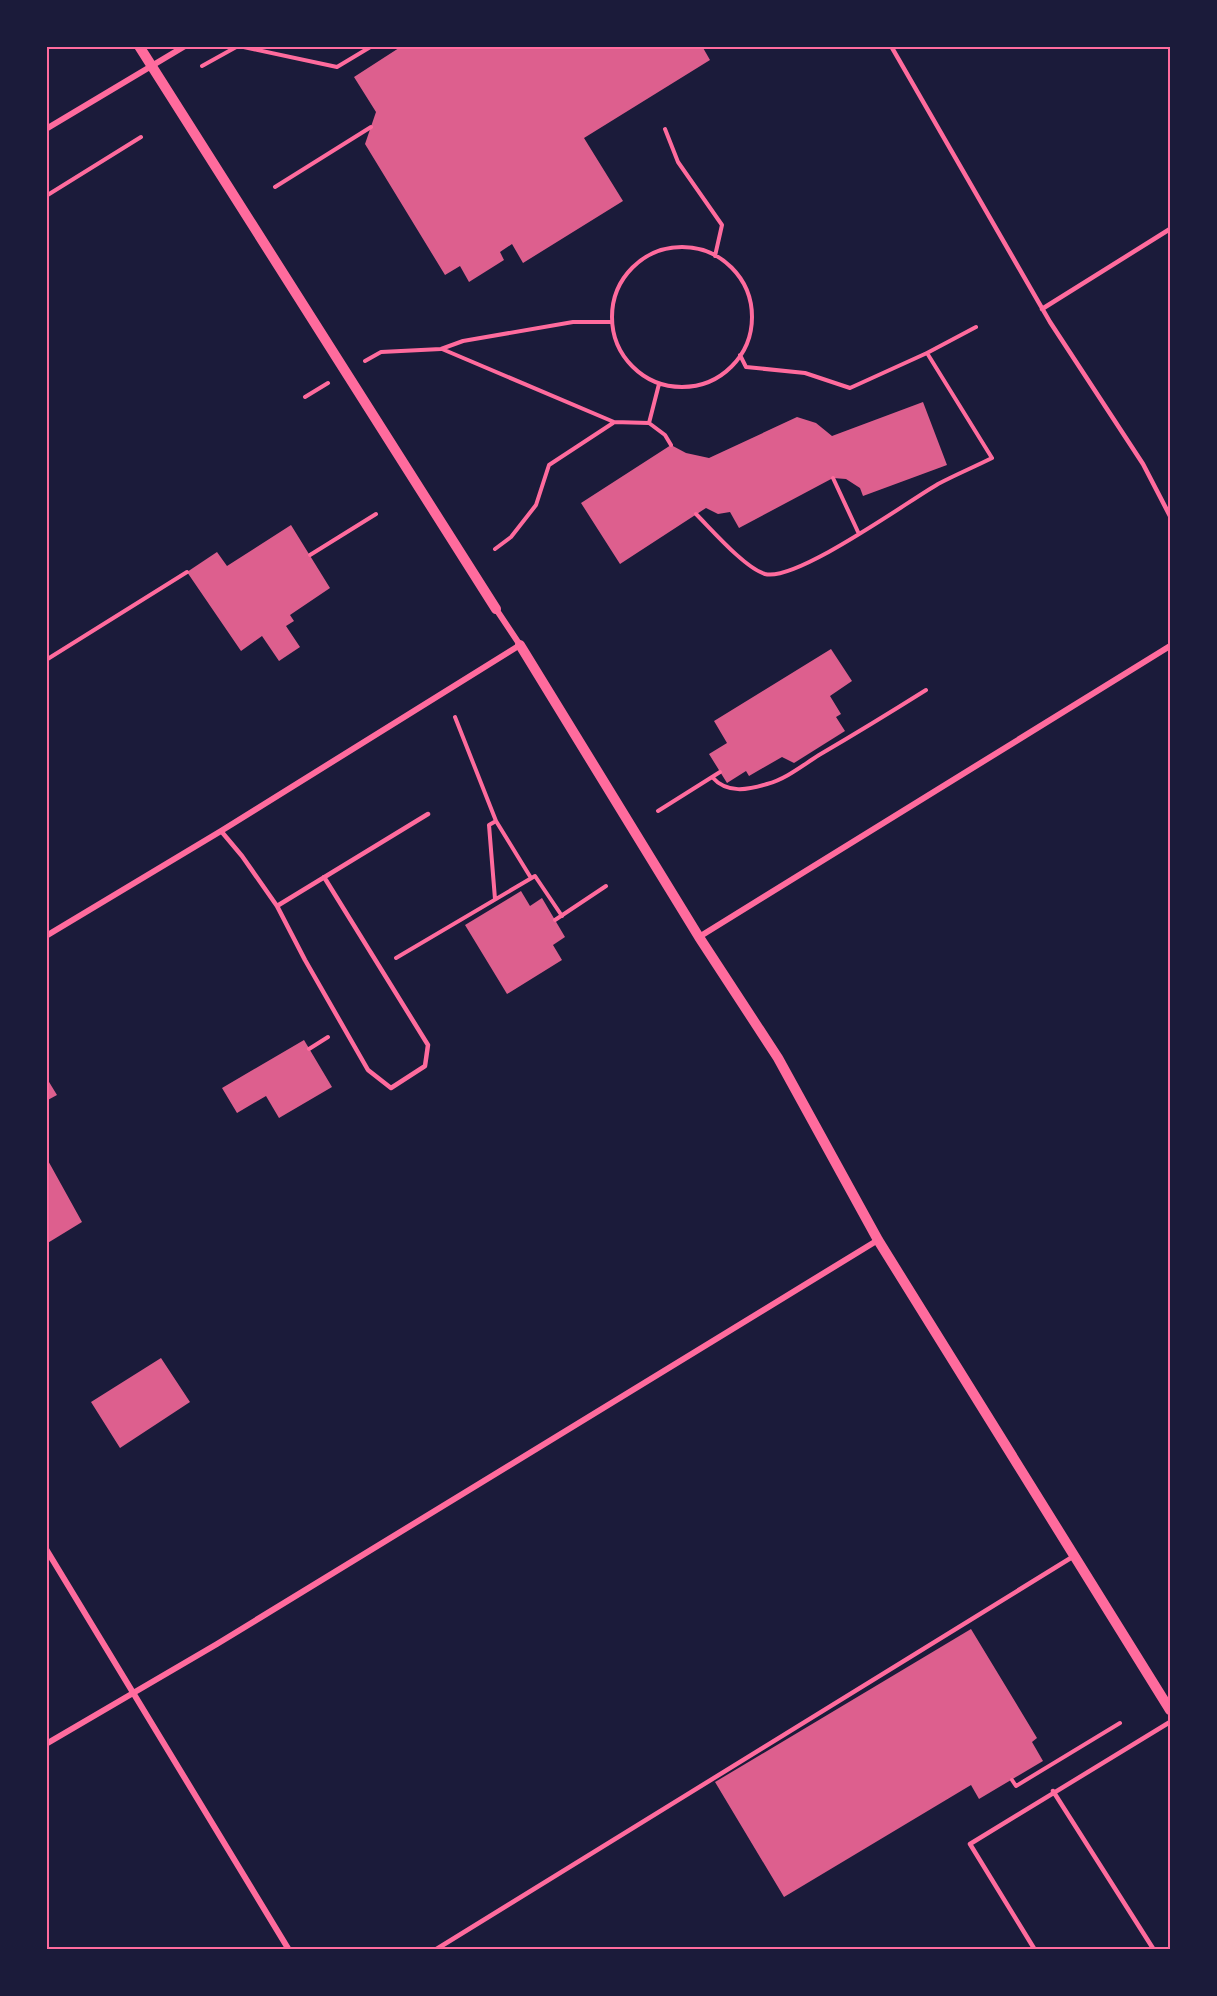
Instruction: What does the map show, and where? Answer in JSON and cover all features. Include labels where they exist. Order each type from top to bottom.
[{"type":"street","points":[[138,46],[520,645],[699,937],[778,1058],[878,1240],[1170,1710]]},
{"type":"street","points":[[46,129],[184,46]]},
{"type":"street","points":[[46,936],[520,645]]},
{"type":"street","points":[[699,937],[1170,646]]},
{"type":"street","points":[[46,1744],[227,1638],[878,1240]]},
{"type":"street","points":[[46,1549],[290,1950]]},
{"type":"lane","points":[[891,46],[1042,309],[1143,464],[1170,516]]},
{"type":"lane","points":[[1042,309],[1170,229]]},
{"type":"lane","points":[[277,906],[428,814]]},
{"type":"lane","points":[[220,831],[242,856],[277,906],[368,1070],[391,1088],[425,1066],[428,1045],[324,877]]},
{"type":"lane","points":[[435,1950],[1074,1556]]},
{"type":"lane","points":[[1035,1950],[970,1844],[1053,1791],[1170,1722]]},
{"type":"lane","points":[[1053,1791],[1154,1950]]},
{"type":"path","points":[[202,66],[239,46],[337,67],[372,46]]},
{"type":"path","points":[[275,187],[371,127]]},
{"type":"path","points":[[665,129],[678,162],[722,225],[715,256]]},
{"type":"path","points":[[46,196],[141,137]]},
{"type":"path","points":[[684,246],[706,251],[715,256],[726,262],[742,279],[751,300],[752,323],[747,345],[735,364],[717,379],[695,387],[671,388],[648,380],[629,366],[616,345],[611,322],[613,298],[618,287],[624,276],[641,259],[662,250],[684,246]]},
{"type":"path","points":[[304,397],[381,352],[441,349],[463,341],[573,322],[611,322]]},
{"type":"path","points":[[740,355],[746,367],[805,373],[850,388],[927,353],[976,327]]},
{"type":"path","points":[[441,349],[614,422],[649,423],[665,435],[671,445]]},
{"type":"path","points":[[696,514],[752,569],[767,575],[807,562],[838,547],[938,485],[992,458],[927,353]]},
{"type":"path","points":[[649,423],[660,384]]},
{"type":"path","points":[[495,549],[511,537],[536,505],[549,465],[614,422]]},
{"type":"path","points":[[833,478],[859,534]]},
{"type":"path","points":[[310,555],[376,514]]},
{"type":"path","points":[[46,660],[187,572]]},
{"type":"path","points":[[712,777],[720,786],[731,789],[747,789],[769,784],[926,690]]},
{"type":"path","points":[[455,717],[496,821],[531,878]]},
{"type":"path","points":[[658,811],[720,772]]},
{"type":"path","points":[[495,899],[489,825],[496,821]]},
{"type":"path","points":[[379,967],[536,876],[562,916]]},
{"type":"path","points":[[555,920],[606,886]]},
{"type":"path","points":[[1012,1780],[1016,1786],[1120,1723]]},
{"type":"building","points":[[402,46],[702,46],[710,60],[584,138],[623,201],[523,263],[512,244],[500,252],[504,260],[469,282],[460,266],[445,275],[365,144],[376,112],[354,77]]},
{"type":"building","points":[[923,402],[947,465],[863,496],[860,488],[846,479],[833,478],[739,528],[730,512],[718,514],[706,508],[620,564],[581,503],[671,445],[686,453],[709,458],[797,417],[816,423],[832,436]]},
{"type":"building","points":[[291,525],[330,588],[290,615],[294,621],[286,626],[300,647],[279,661],[262,636],[241,651],[187,572],[217,552],[227,566]]},
{"type":"building","points":[[831,649],[852,681],[830,696],[841,714],[836,717],[845,731],[794,763],[782,757],[749,776],[746,771],[727,783],[709,754],[727,743],[714,721]]},
{"type":"building","points":[[521,891],[530,906],[542,898],[565,937],[553,945],[562,960],[507,994],[465,925]]},
{"type":"building","points":[[304,1040],[332,1087],[279,1118],[266,1096],[237,1113],[222,1088]]},
{"type":"building","points":[[46,1077],[57,1095],[46,1101]]},
{"type":"building","points":[[46,1157],[82,1222],[46,1244]]},
{"type":"building","points":[[161,1358],[190,1402],[120,1448],[91,1402]]},
{"type":"building","points":[[971,1629],[1037,1738],[1032,1742],[1043,1761],[979,1799],[971,1785],[784,1897],[715,1782]]}]
